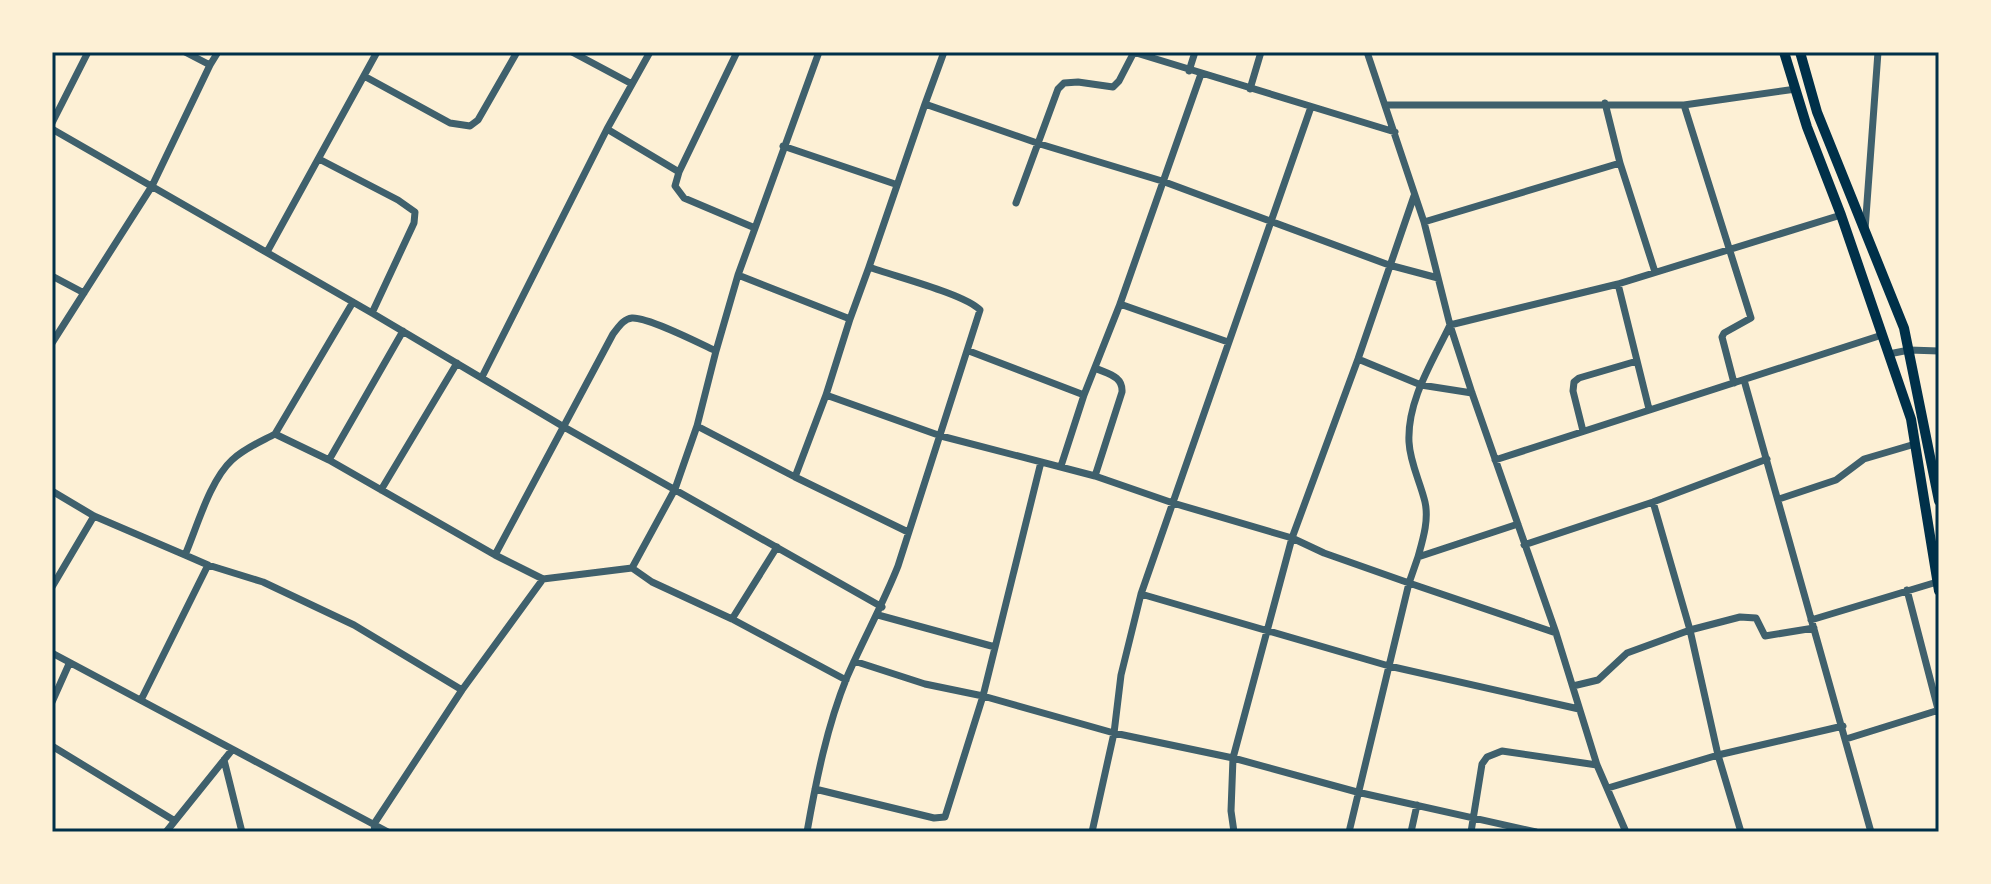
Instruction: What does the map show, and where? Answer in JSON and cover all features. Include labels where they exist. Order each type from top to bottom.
[{"type":"main road","points":[[1784,52],[1807,127],[1841,215],[1911,419],[1938,586]]},
{"type":"main road","points":[[1800,52],[1817,112],[1904,328],[1939,501]]},
{"type":"street","points":[[88,52],[52,126],[564,427],[777,547],[880,611],[995,647]]},
{"type":"street","points":[[185,52],[210,65]]},
{"type":"street","points":[[52,343],[152,186],[218,52]]},
{"type":"street","points":[[267,252],[377,52]]},
{"type":"street","points":[[364,76],[450,123],[470,126],[478,120],[517,52]]},
{"type":"street","points":[[572,52],[632,84]]},
{"type":"street","points":[[482,377],[607,129],[650,52]]},
{"type":"street","points":[[737,52],[675,186],[684,198],[755,228]]},
{"type":"street","points":[[632,568],[675,489],[697,426],[738,275],[819,52]]},
{"type":"street","points":[[795,477],[826,395],[895,184],[944,52]]},
{"type":"street","points":[[1016,203],[1058,89],[1064,83],[1078,82],[1113,87],[1134,52],[1395,132]]},
{"type":"street","points":[[1189,71],[1195,52]]},
{"type":"street","points":[[1250,89],[1261,52]]},
{"type":"street","points":[[1367,52],[1424,222],[1450,325],[1472,393],[1556,633],[1597,765],[1626,832]]},
{"type":"street","points":[[1865,232],[1878,52]]},
{"type":"street","points":[[1061,466],[1201,74]]},
{"type":"street","points":[[1386,105],[1684,105],[1796,89]]},
{"type":"street","points":[[1605,103],[1620,163],[1655,272]]},
{"type":"street","points":[[925,104],[1040,144],[1162,181],[1389,265],[1438,278]]},
{"type":"street","points":[[1684,105],[1751,318],[1722,337],[1734,383]]},
{"type":"street","points":[[1092,832],[1114,733],[1121,675],[1141,594],[1311,107]]},
{"type":"street","points":[[607,129],[679,172]]},
{"type":"street","points":[[783,146],[895,184]]},
{"type":"street","points":[[319,159],[415,212],[414,223],[372,313]]},
{"type":"street","points":[[1424,222],[1620,163]]},
{"type":"street","points":[[1234,832],[1231,811],[1233,758],[1292,538],[1414,196]]},
{"type":"street","points":[[1450,325],[1618,284],[1841,215]]},
{"type":"street","points":[[807,832],[815,789],[846,680],[880,611],[941,436],[980,310],[975,305],[869,267]]},
{"type":"street","points":[[738,275],[850,319]]},
{"type":"street","points":[[52,276],[84,293]]},
{"type":"street","points":[[1618,284],[1649,409]]},
{"type":"street","points":[[185,555],[220,473],[250,446],[275,434],[353,302]]},
{"type":"street","points":[[1120,304],[1228,342]]},
{"type":"street","points":[[495,555],[622,322],[631,318],[644,320],[716,351]]},
{"type":"street","points":[[1349,832],[1409,583],[1425,533],[1426,506],[1412,464],[1409,439],[1411,418],[1421,385],[1450,325]]},
{"type":"street","points":[[329,460],[403,331]]},
{"type":"street","points":[[1495,460],[1882,335]]},
{"type":"street","points":[[1889,354],[1909,350],[1939,351]]},
{"type":"street","points":[[969,351],[1084,395]]},
{"type":"street","points":[[1358,359],[1421,385],[1472,393]]},
{"type":"street","points":[[1583,431],[1573,391],[1574,382],[1637,361]]},
{"type":"street","points":[[381,490],[457,363]]},
{"type":"street","points":[[1095,368],[1118,378],[1122,384],[1095,476]]},
{"type":"street","points":[[1744,380],[1871,832]]},
{"type":"street","points":[[826,395],[941,436],[1061,466],[1292,538],[1324,553],[1556,633]]},
{"type":"street","points":[[697,426],[908,532]]},
{"type":"street","points":[[275,434],[329,460],[543,579],[632,568],[652,582],[732,619],[846,680]]},
{"type":"street","points":[[1779,499],[1836,480],[1864,459],[1915,444]]},
{"type":"street","points":[[1524,545],[1653,502],[1767,459]]},
{"type":"street","points":[[815,789],[934,818],[945,817],[983,696],[1041,462]]},
{"type":"street","points":[[52,491],[94,516],[208,565],[263,582],[354,625],[462,690]]},
{"type":"street","points":[[1653,502],[1690,630],[1718,755],[1741,832]]},
{"type":"street","points":[[52,587],[94,516]]},
{"type":"street","points":[[1418,557],[1518,524]]},
{"type":"street","points":[[732,619],[777,547]]},
{"type":"street","points":[[141,700],[208,565]]},
{"type":"street","points":[[375,828],[462,690],[543,579]]},
{"type":"street","points":[[1573,686],[1598,680],[1627,653],[1690,630],[1748,616],[1756,618],[1765,636],[1812,624],[1907,590],[1938,586]]},
{"type":"street","points":[[1846,739],[1939,711],[1907,590]]},
{"type":"street","points":[[1141,594],[1389,666],[1579,709]]},
{"type":"street","points":[[52,653],[375,828],[388,832]]},
{"type":"street","points":[[854,661],[925,684],[983,696],[1114,733],[1233,758],[1357,792],[1536,832]]},
{"type":"street","points":[[52,702],[69,664]]},
{"type":"street","points":[[1608,788],[1718,755],[1843,726]]},
{"type":"street","points":[[52,746],[175,821]]},
{"type":"street","points":[[166,832],[232,750]]},
{"type":"street","points":[[1471,832],[1482,764],[1494,752],[1597,765]]},
{"type":"street","points":[[224,760],[242,832]]},
{"type":"street","points":[[1411,832],[1417,805]]}]
